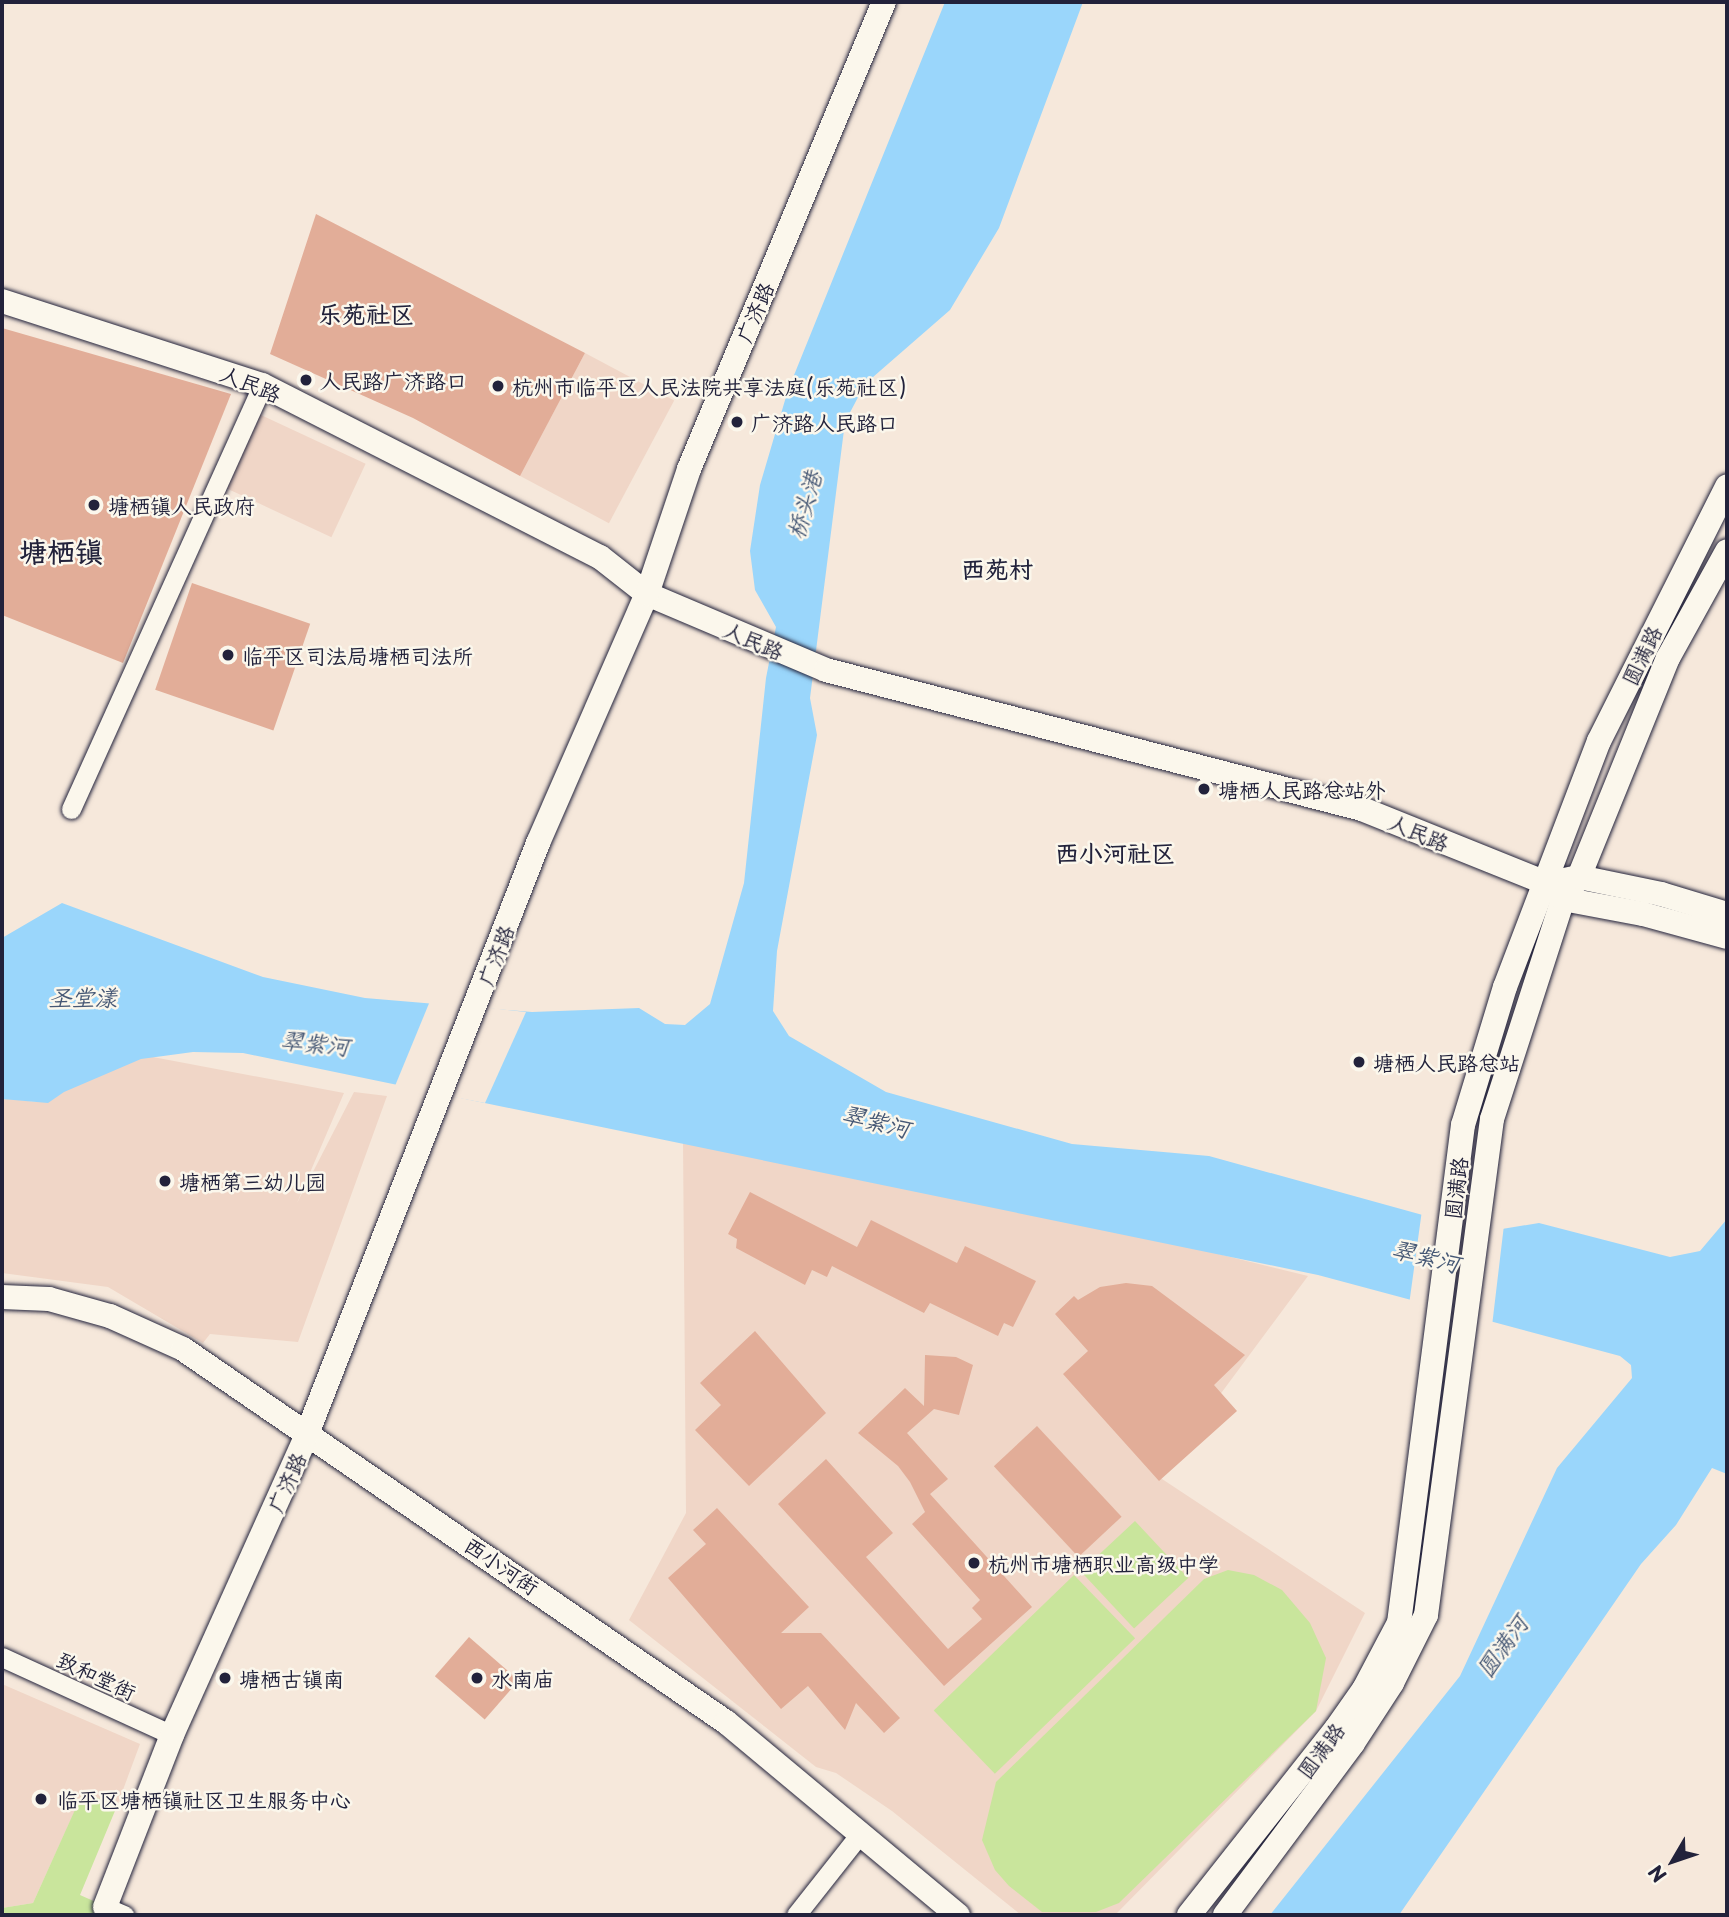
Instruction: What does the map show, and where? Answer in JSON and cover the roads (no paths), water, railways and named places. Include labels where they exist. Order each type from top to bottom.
[{"type":"street","name":"广济路","points":[[115,1911],[172,1735],[307,1434],[538,843],[647,594],[688,469],[884,2]]},
{"type":"street","name":"人民路","points":[[2,301],[262,385],[600,557],[647,594],[827,670],[1362,809],[1554,891],[1727,937]]},
{"type":"street","points":[[71,809],[262,385]]},
{"type":"street","name":"圆满路","points":[[1224,1915],[1392,1683],[1426,1615],[1446,1491],[1480,1188],[1492,1119],[1509,1067],[1554,891],[1599,741],[1727,486]]},
{"type":"street","name":"圆满路","points":[[1579,877],[1668,658],[1727,551]]},
{"type":"street","points":[[1554,891],[1579,877],[1727,914]]},
{"type":"street","name":"圆满路","points":[[1189,1915],[1364,1689],[1399,1623],[1463,1125],[1484,1052],[1554,891]]},
{"type":"street","name":"西小河街","points":[[2,1297],[49,1299],[110,1316],[183,1349],[726,1722],[958,1915]]},
{"type":"street","name":"致和堂街","points":[[2,1657],[172,1735]]},
{"type":"street","points":[[796,1915],[860,1834]]},
{"type":"water","points":[[945,2],[1083,2],[999,228],[950,310],[865,384],[845,422],[810,698],[817,735],[777,951],[773,1011],[789,1036],[886,1092],[1072,1144],[1209,1156],[1466,1227],[1502,1229],[1539,1223],[1670,1257],[1700,1251],[1727,1219],[1727,1474],[1712,1468],[1676,1525],[1641,1564],[1399,1915],[1270,1915],[1460,1676],[1557,1468],[1632,1378],[1631,1365],[1620,1356],[1318,1275],[243,1053],[193,1052],[141,1059],[64,1092],[48,1103],[2,1099],[2,938],[62,903],[263,977],[365,998],[532,1012],[639,1008],[665,1024],[685,1025],[710,1004],[744,883],[766,678],[776,627],[755,590],[750,551],[760,485],[788,390]]},
{"type":"place","name":"人民路广济路口","points":[[306,380]]},
{"type":"place","name":"杭州市临平区人民法院共享法庭(乐苑社区)","points":[[498,386]]},
{"type":"place","name":"广济路人民路口","points":[[737,422]]},
{"type":"place","name":"塘栖镇人民政府","points":[[94,505]]},
{"type":"place","name":"临平区司法局塘栖司法所","points":[[228,655]]},
{"type":"place","name":"塘栖人民路总站外","points":[[1204,789]]},
{"type":"place","name":"塘栖人民路总站","points":[[1359,1062]]},
{"type":"place","name":"塘栖第三幼儿园","points":[[165,1181]]},
{"type":"place","name":"杭州市塘栖职业高级中学","points":[[974,1563]]},
{"type":"place","name":"塘栖古镇南","points":[[225,1678]]},
{"type":"place","name":"水南庙","points":[[477,1678]]},
{"type":"place","name":"临平区塘栖镇社区卫生服务中心","points":[[41,1799]]},
{"type":"district","name":"乐苑社区","points":[[366,314]]},
{"type":"district","name":"塘栖镇","points":[[61,551]]},
{"type":"district","name":"西苑村","points":[[997,569]]},
{"type":"district","name":"西小河社区","points":[[1115,853]]},
{"type":"water label","name":"桥头港","points":[[804,505]]},
{"type":"water label","name":"圣堂漾","points":[[83,997]]},
{"type":"water label","name":"翠紫河","points":[[315,1043]]},
{"type":"water label","name":"翠紫河","points":[[876,1121]]},
{"type":"water label","name":"翠紫河","points":[[1426,1256]]},
{"type":"water label","name":"圆满河","points":[[1502,1646]]}]
